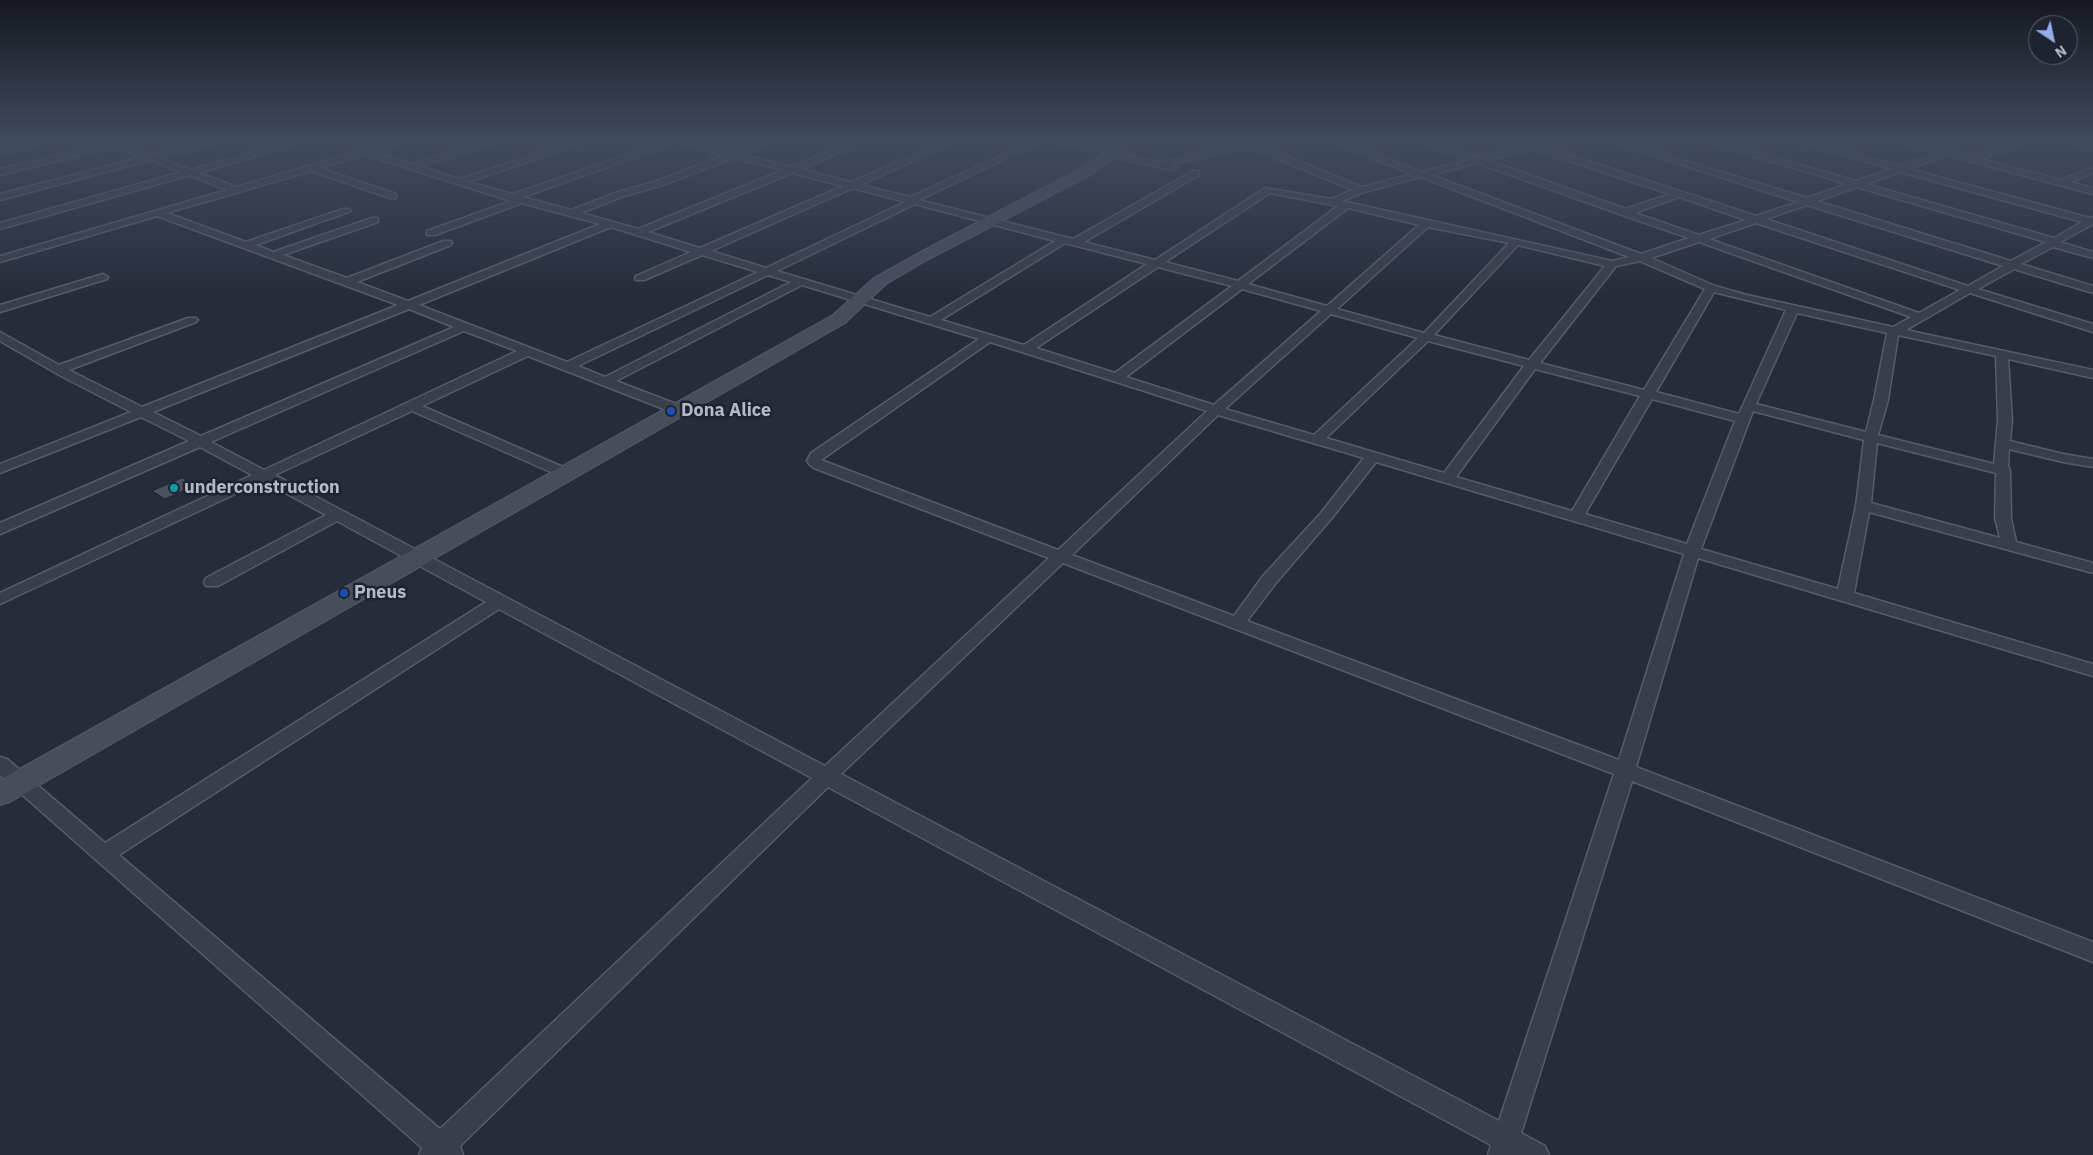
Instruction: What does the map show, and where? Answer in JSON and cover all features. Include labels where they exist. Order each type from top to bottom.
[{"type":"street","points":[[0,226],[114,194]]},
{"type":"street","points":[[0,259],[223,194]]},
{"type":"street","points":[[387,194],[393,196]]},
{"type":"street","points":[[500,194],[572,212],[1026,349],[1216,410],[2093,670]]},
{"type":"street","points":[[430,233],[531,194]]},
{"type":"street","points":[[572,212],[622,194]]},
{"type":"street","points":[[638,232],[731,194]]},
{"type":"street","points":[[640,278],[830,194]]},
{"type":"street","points":[[884,194],[1240,285],[1648,394],[1871,437],[2003,471]]},
{"type":"street","points":[[566,367],[926,194]]},
{"type":"street","points":[[10,788],[839,320],[880,281],[1044,194]]},
{"type":"street","points":[[931,321],[1068,242],[1157,194]]},
{"type":"street","points":[[1026,349],[1262,194]]},
{"type":"street","points":[[1289,194],[1612,264],[1640,258],[1830,194]]},
{"type":"street","points":[[1332,202],[1352,194]]},
{"type":"street","points":[[1470,194],[1640,258],[1711,288],[1792,310],[2093,374]]},
{"type":"street","points":[[1572,194],[1918,316]]},
{"type":"street","points":[[1625,213],[1680,194],[2093,328]]},
{"type":"street","points":[[1782,194],[2093,290]]},
{"type":"street","points":[[1889,194],[2093,255]]},
{"type":"street","points":[[1995,194],[2092,220]]},
{"type":"street","points":[[1117,378],[1346,205]]},
{"type":"street","points":[[247,245],[346,211]]},
{"type":"street","points":[[158,213],[409,305],[680,410]]},
{"type":"street","points":[[274,255],[375,220]]},
{"type":"street","points":[[1846,596],[1863,506],[1871,437],[1881,400],[1893,332],[1918,316],[2092,220]]},
{"type":"street","points":[[0,469],[610,224]]},
{"type":"street","points":[[0,764],[10,788],[104,854],[441,1152],[827,776],[1216,410],[1426,224]]},
{"type":"street","points":[[1317,440],[1426,336],[1516,242]]},
{"type":"street","points":[[347,282],[447,243]]},
{"type":"street","points":[[1448,478],[1532,364],[1612,264]]},
{"type":"street","points":[[0,309],[103,277]]},
{"type":"street","points":[[605,382],[801,281]]},
{"type":"street","points":[[1576,518],[1711,288]]},
{"type":"street","points":[[1504,1147],[1692,552],[1746,413],[1792,310]]},
{"type":"street","points":[[59,369],[192,320]]},
{"type":"street","points":[[0,529],[463,327]]},
{"type":"street","points":[[0,336],[827,776],[1504,1147],[1536,1155]]},
{"type":"street","points":[[988,338],[816,456],[814,460],[819,465],[1624,770],[2093,952]]},
{"type":"street","points":[[0,599],[528,351]]},
{"type":"street","points":[[2002,354],[2005,420],[2001,466],[2003,471],[2003,518],[2009,546]]},
{"type":"street","points":[[412,406],[567,474]]},
{"type":"street","points":[[2003,443],[2063,458],[2093,463]]},
{"type":"street","points":[[1237,624],[1269,580],[1326,516],[1373,456]]},
{"type":"street","points":[[1863,506],[2093,568]]},
{"type":"street","points":[[212,582],[337,515]]},
{"type":"street","points":[[104,854],[499,601]]},
{"type":"building","name":"underconstruction","points":[[182,478],[196,485],[165,499],[152,491]]},
{"type":"place","name":"Dona Alice","points":[[671,411]]},
{"type":"place","name":"underconstruction","points":[[174,488]]},
{"type":"place","name":"Pneus","points":[[344,593]]}]
